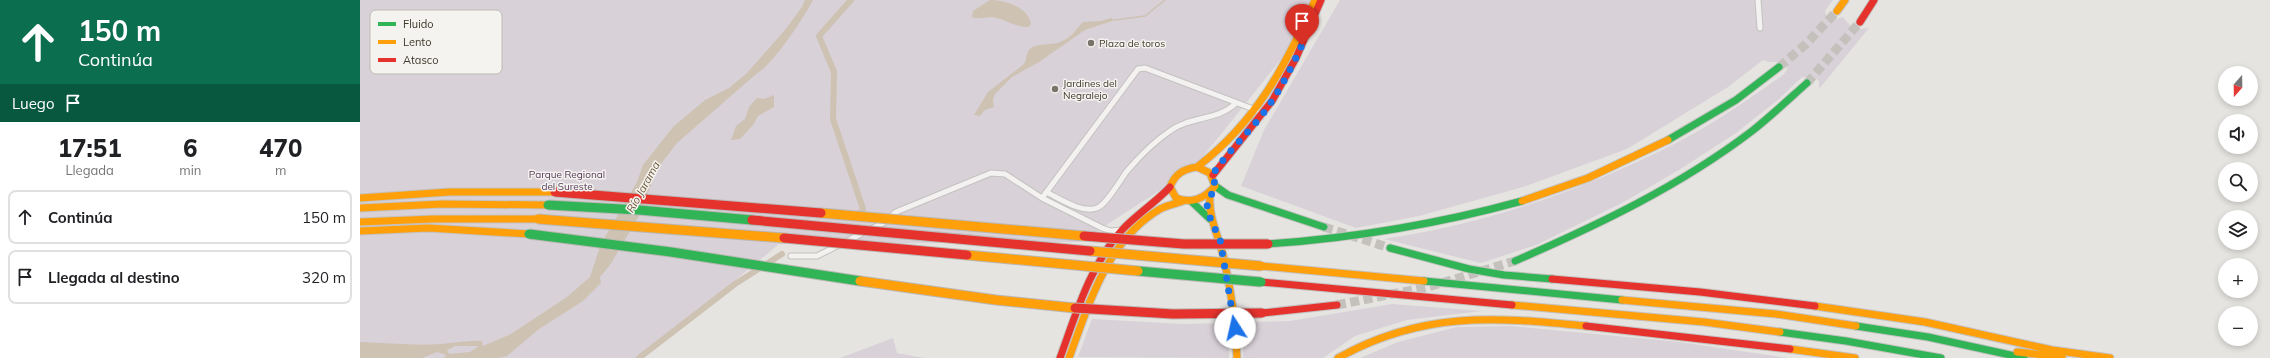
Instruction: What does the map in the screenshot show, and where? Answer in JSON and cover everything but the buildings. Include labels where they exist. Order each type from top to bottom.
[{"type":"main road","points":[[1197,167],[1222,147],[1256,110],[1292,53],[1315,0]]},
{"type":"main road","points":[[1237,358],[1235,328],[1220,239],[1211,221],[1207,205],[1215,186],[1213,174],[1222,161],[1263,113],[1287,76],[1312,25],[1321,0]]},
{"type":"main road","points":[[1837,11],[1845,0]]},
{"type":"main road","points":[[1860,22],[1874,0]]},
{"type":"main road","points":[[360,198],[449,192],[556,192],[1144,241],[1192,244],[1268,244],[1328,241],[1414,228],[1495,209],[1548,191],[1640,153],[1684,131],[1752,89],[1779,67]]},
{"type":"main road","points":[[1515,261],[1610,219],[1685,177],[1753,131],[1807,82]]},
{"type":"main road","points":[[1211,221],[1187,202],[1172,194],[1170,187],[1172,178],[1178,172],[1186,168],[1197,167],[1207,170],[1213,174]]},
{"type":"main road","points":[[1215,186],[1228,195],[1324,227]]},
{"type":"main road","points":[[1060,358],[1089,285],[1108,248],[1122,230],[1161,197],[1170,187]]},
{"type":"main road","points":[[1069,358],[1098,286],[1110,261],[1125,239],[1142,221],[1157,209],[1202,200],[1210,195]]},
{"type":"main road","points":[[360,208],[442,204],[548,205],[638,210],[1261,266],[1768,313],[1928,337],[2024,358]]},
{"type":"main road","points":[[360,222],[433,219],[538,219],[792,239],[1704,322],[1846,341],[1941,358]]},
{"type":"main road","points":[[360,231],[428,228],[528,234],[628,246],[1003,301],[1146,314],[1221,315],[1262,313],[1337,305]]},
{"type":"main road","points":[[1390,248],[1469,269],[1504,275],[1700,292],[1842,309],[1925,322],[2052,350],[2110,358]]},
{"type":"main road","points":[[1338,358],[1361,344],[1388,332],[1425,324],[1458,320],[1490,319],[1563,323],[1703,336],[1855,358]]},
{"type":"main road","points":[[2002,352],[2023,352],[2067,358]]},
{"type":"street","points":[[1758,0],[1758,18],[1760,28]]},
{"type":"street","points":[[1042,198],[1138,69],[1145,68],[1256,110]]},
{"type":"street","points":[[1046,192],[1078,207],[1091,210],[1099,208],[1128,170],[1169,132],[1181,124],[1228,111],[1236,103]]},
{"type":"street","points":[[791,256],[817,256],[883,223],[896,212],[991,173],[1005,174],[1042,198],[1102,228],[1111,231],[1122,230]]},
{"type":"street","points":[[1102,228],[1109,239],[1108,248]]},
{"type":"green space","name":"Parque Regional del Sureste","points":[[360,0],[1319,0],[1319,12],[1193,169],[1080,242],[779,244],[642,358],[360,358]]},
{"type":"green space","points":[[1340,0],[1833,0],[1825,11],[1827,18],[1833,20],[1843,17],[1851,26],[1861,29],[1869,28],[1819,89],[1819,81],[1812,75],[1801,78],[1779,99],[1736,133],[1679,170],[1622,203],[1536,245],[1481,263],[1384,239],[1460,224],[1497,214],[1534,203],[1606,176],[1690,136],[1718,119],[1783,75],[1787,70],[1786,62],[1769,62],[1763,60],[1728,87],[1627,149],[1523,187],[1419,216],[1356,228],[1241,186],[1264,130]]},
{"type":"green space","points":[[1392,304],[1482,311],[1407,320],[1355,336],[1323,358],[1243,358],[1243,322],[1290,321]]},
{"type":"green space","points":[[1092,319],[1183,324],[1228,323],[1229,358],[1078,357]]},
{"type":"green space","points":[[1510,326],[1679,342],[1788,358],[1360,358],[1398,342],[1457,327]]},
{"type":"green space","points":[[893,338],[897,353],[924,358],[840,358]]},
{"type":"water","name":"Río Jarama","points":[[805,0],[813,0],[795,29],[770,62],[677,143],[657,169],[639,216],[610,265],[600,277],[601,283],[583,301],[539,329],[507,356],[497,358],[444,358],[446,355],[437,352],[422,358],[360,358],[360,342],[421,345],[482,341],[483,346],[511,334],[567,297],[590,277],[601,244],[637,182],[643,165],[673,127],[705,100],[729,88],[747,73],[785,30],[802,7]],"holes":[[[455,346],[479,346],[470,352],[449,354],[447,350]]]},
{"type":"water","points":[[990,0],[1009,3],[1021,9],[1029,18],[1031,24],[1028,27],[1023,27],[991,17],[972,17],[973,11]]},
{"type":"water","points":[[1111,18],[1115,20],[1085,30],[1039,62],[1012,77],[995,94],[993,100],[994,107],[985,110],[980,116],[974,115],[988,92],[1024,64],[1028,51],[1032,48],[1039,45],[1056,43],[1064,40],[1071,36],[1083,22],[1101,21]]},
{"type":"water","points":[[774,95],[774,107],[758,116],[753,125],[740,139],[731,140],[736,126],[745,119],[749,107],[757,98],[764,99]]},
{"type":"waterway","points":[[851,0],[819,36],[834,72],[833,119],[863,209],[861,212]]},
{"type":"waterway","points":[[1115,20],[1145,16],[1165,0]]},
{"type":"waterway","points":[[639,358],[735,284],[782,254]]},
{"type":"tunnel","points":[[1779,67],[1806,44],[1837,11]]},
{"type":"tunnel","points":[[1807,83],[1860,22]]},
{"type":"tunnel","points":[[1324,227],[1390,248]]},
{"type":"tunnel","points":[[1337,305],[1428,287],[1515,261]]},
{"type":"traffic: fast","points":[[1668,140],[1736,100],[1779,67]]},
{"type":"traffic: fast","points":[[1515,261],[1607,219],[1667,187],[1725,151],[1752,131],[1807,83]]},
{"type":"traffic: fast","points":[[1215,186],[1228,195],[1324,227]]},
{"type":"traffic: fast","points":[[1268,244],[1333,239],[1396,230],[1459,218],[1522,201]]},
{"type":"traffic: fast","points":[[1192,202],[1210,219]]},
{"type":"traffic: fast","points":[[548,205],[639,210],[752,220]]},
{"type":"traffic: fast","points":[[529,234],[671,252],[860,281]]},
{"type":"traffic: fast","points":[[1390,248],[1469,269],[1504,275],[1552,279]]},
{"type":"traffic: fast","points":[[1138,271],[1261,282]]},
{"type":"traffic: fast","points":[[1424,281],[1622,300]]},
{"type":"traffic: fast","points":[[1856,326],[1928,337],[2024,358]]},
{"type":"traffic: fast","points":[[1780,332],[1846,341],[1941,358]]},
{"type":"traffic: slow","points":[[1197,167],[1218,151],[1236,133],[1268,92],[1293,47],[1315,0]]},
{"type":"traffic: slow","points":[[1837,11],[1845,0]]},
{"type":"traffic: slow","points":[[1522,201],[1588,178],[1668,140]]},
{"type":"traffic: slow","points":[[1197,167],[1210,173],[1214,178],[1215,186],[1207,195],[1198,200],[1187,201],[1176,198],[1170,187],[1174,178],[1183,170],[1197,167]]},
{"type":"traffic: slow","points":[[360,198],[449,192],[555,192]]},
{"type":"traffic: slow","points":[[1210,195],[1209,202],[1211,214],[1220,242],[1232,300],[1237,358]]},
{"type":"traffic: slow","points":[[1069,358],[1102,274],[1127,236],[1142,221],[1160,209],[1183,201]]},
{"type":"traffic: slow","points":[[360,208],[442,204],[548,205]]},
{"type":"traffic: slow","points":[[821,213],[1084,236]]},
{"type":"traffic: slow","points":[[360,222],[433,219],[538,219]]},
{"type":"traffic: slow","points":[[538,219],[784,238]]},
{"type":"traffic: slow","points":[[360,231],[428,228],[529,234]]},
{"type":"traffic: slow","points":[[1090,251],[1261,266]]},
{"type":"traffic: slow","points":[[967,255],[1138,271]]},
{"type":"traffic: slow","points":[[1261,266],[1424,281]]},
{"type":"traffic: slow","points":[[860,281],[996,300],[1075,308]]},
{"type":"traffic: slow","points":[[1622,300],[1776,314],[1856,326]]},
{"type":"traffic: slow","points":[[1512,305],[1704,322],[1780,332]]},
{"type":"traffic: slow","points":[[1815,306],[1925,322],[2052,350],[2110,358]]},
{"type":"traffic: slow","points":[[1338,358],[1366,343],[1396,331],[1449,321],[1532,321],[1586,326]]},
{"type":"traffic: slow","points":[[1790,349],[1855,358]]},
{"type":"traffic: slow","points":[[2017,352],[2062,357]]},
{"type":"traffic: jam","points":[[1213,175],[1272,101],[1296,58],[1321,0]]},
{"type":"traffic: jam","points":[[1860,22],[1874,0]]},
{"type":"traffic: jam","points":[[1060,358],[1085,291],[1101,259],[1122,230],[1170,187]]},
{"type":"traffic: jam","points":[[555,192],[821,213]]},
{"type":"traffic: jam","points":[[752,220],[1090,251]]},
{"type":"traffic: jam","points":[[1084,236],[1184,244],[1268,244]]},
{"type":"traffic: jam","points":[[784,238],[967,255]]},
{"type":"traffic: jam","points":[[1552,279],[1700,292],[1815,306]]},
{"type":"traffic: jam","points":[[1261,282],[1512,305]]},
{"type":"traffic: jam","points":[[1262,313],[1337,305]]},
{"type":"traffic: jam","points":[[1075,308],[1173,314],[1262,313]]},
{"type":"traffic: jam","points":[[1586,326],[1790,349]]},
{"type":"place","name":"Plaza de toros","points":[[1091,43]]},
{"type":"place","name":"Jardines del Negralejo","points":[[1055,89]]},
{"type":"route","points":[[1235,328],[1220,239],[1211,221],[1207,205],[1215,186],[1213,174],[1222,161],[1263,113],[1287,76],[1302,45]]}]
